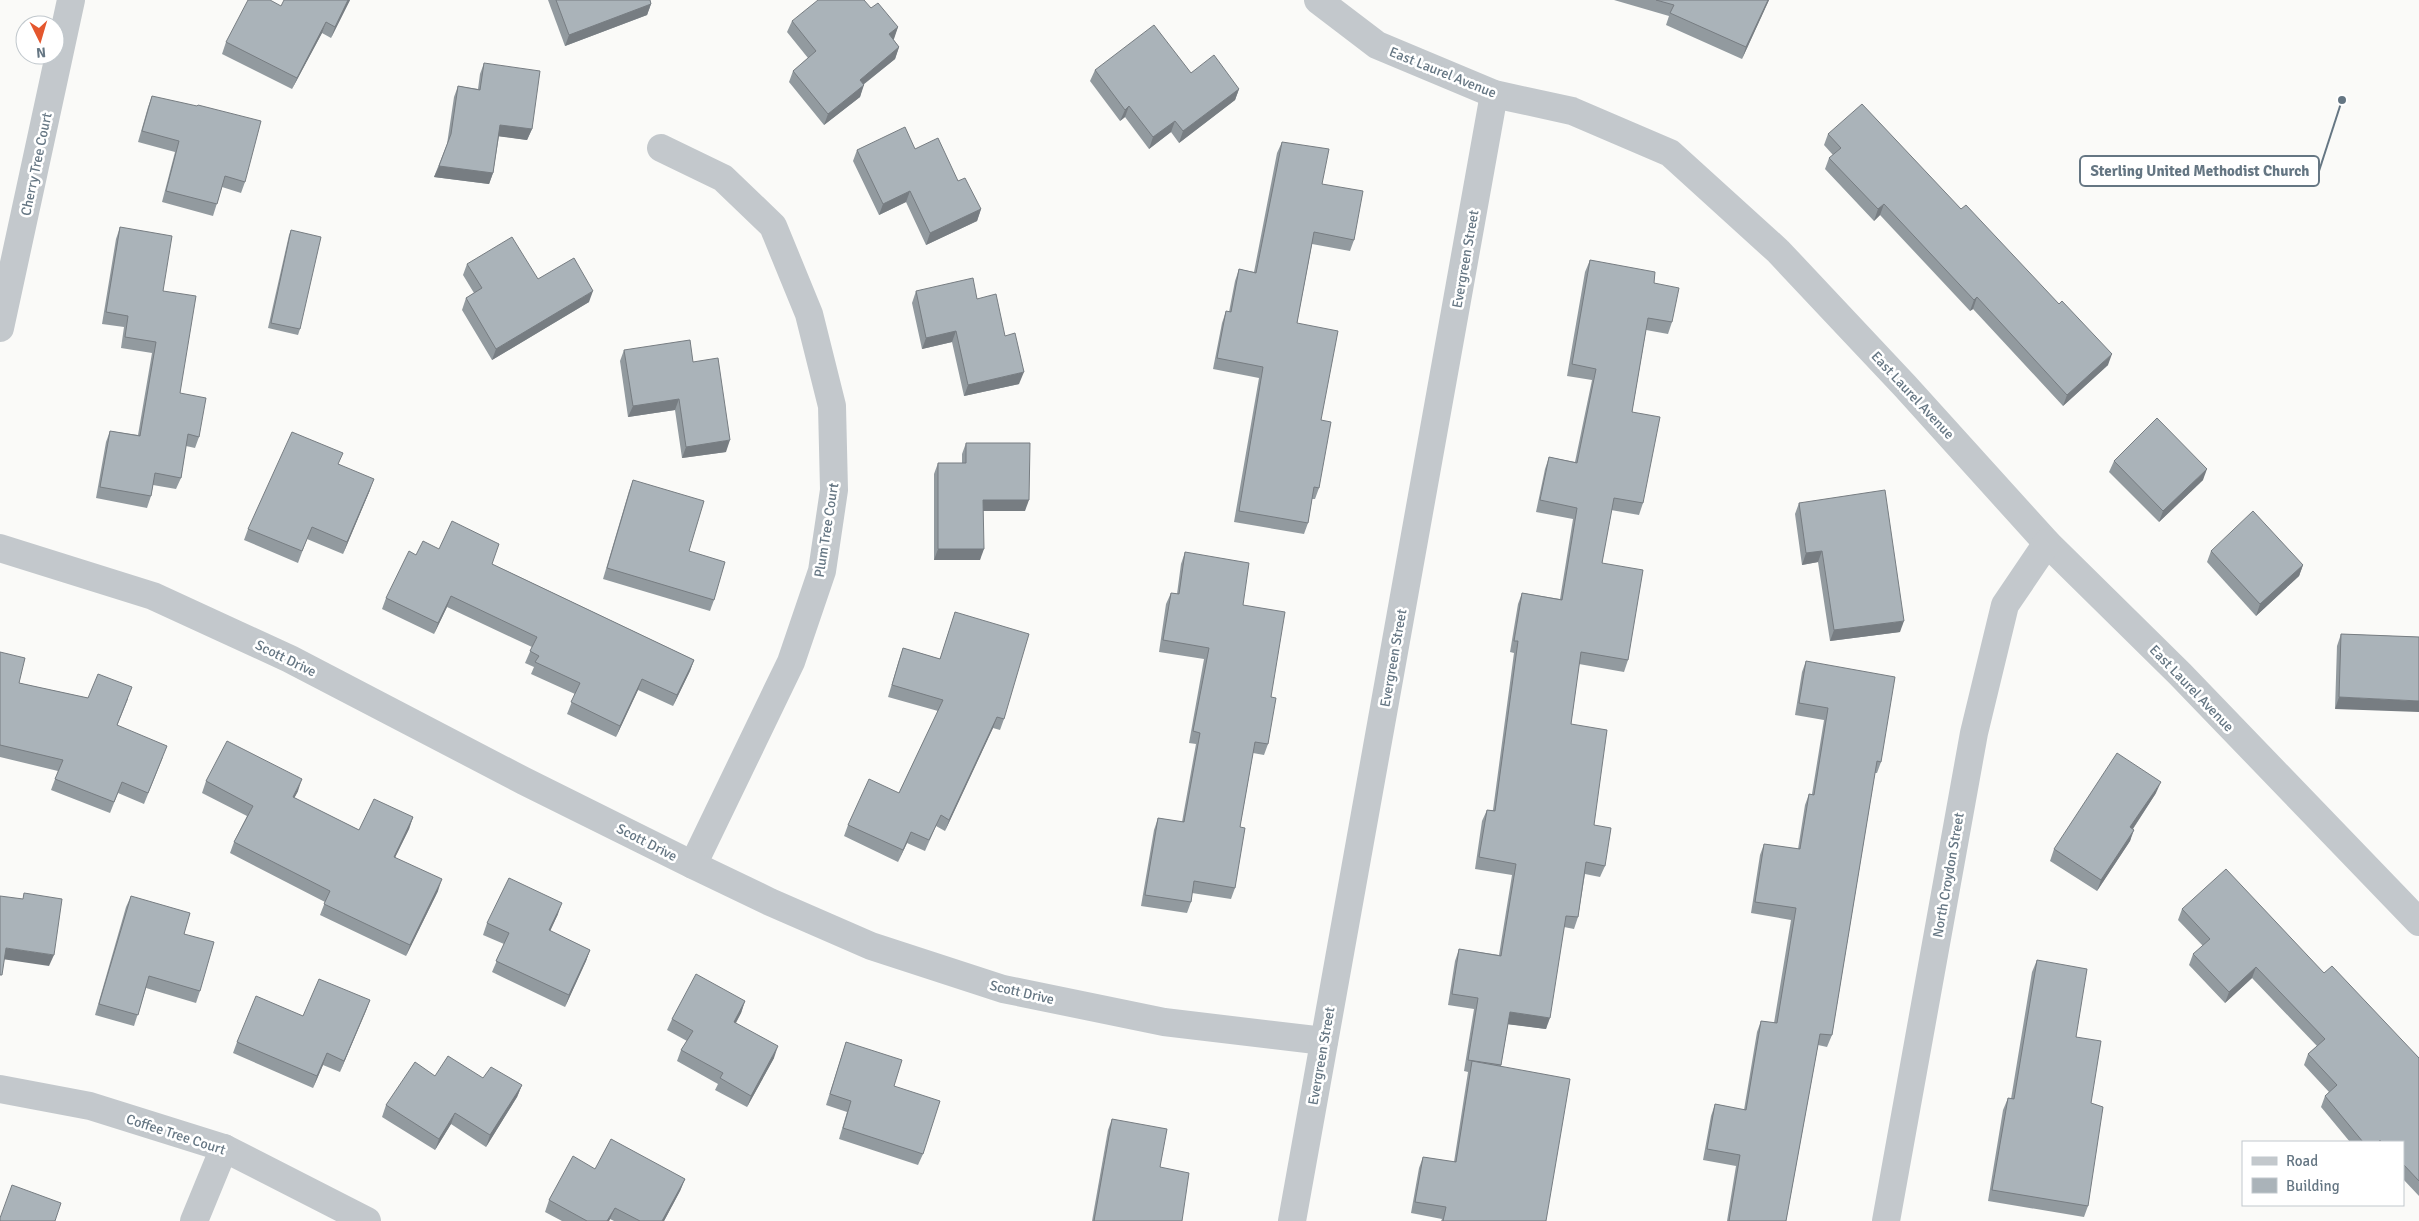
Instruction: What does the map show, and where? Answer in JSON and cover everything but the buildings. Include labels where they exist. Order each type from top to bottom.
[{"type":"street","name":"Cherry Tree Court","points":[[0,328],[71,0]]},
{"type":"street","name":"East Laurel Avenue","points":[[1318,0],[1377,45],[1494,94],[1572,111],[1670,153],[1778,251],[1905,386],[2047,543],[2180,674],[2419,922]]},
{"type":"street","name":"Evergreen Street","points":[[1292,1221],[1494,94]]},
{"type":"street","name":"Plum Tree Court","points":[[661,148],[723,178],[773,226],[809,314],[832,406],[834,490],[822,571],[790,662],[693,865]]},
{"type":"street","name":"North Croydon Street","points":[[1886,1221],[1974,734],[2005,605],[2047,543]]},
{"type":"street","name":"Scott Drive","points":[[0,548],[153,596],[290,659],[524,781],[693,865],[770,902],[871,946],[1003,989],[1164,1022],[1324,1041]]},
{"type":"street","name":"Coffee Tree Court","points":[[0,1089],[90,1106],[224,1148],[368,1221]]},
{"type":"street","points":[[194,1221],[224,1148]]},
{"type":"place","name":"Sterling United Methodist Church","points":[[2342,100]]}]
